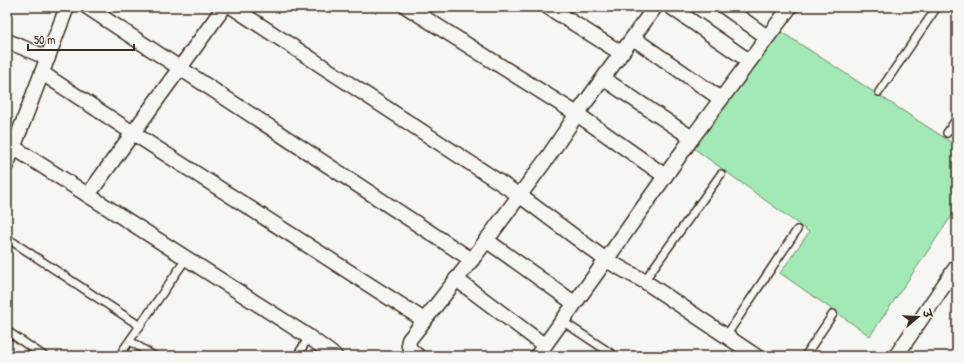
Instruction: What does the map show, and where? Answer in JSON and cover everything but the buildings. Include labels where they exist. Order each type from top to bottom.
[{"type":"street","points":[[7,164],[67,7]]},
{"type":"street","points":[[86,7],[472,260]]},
{"type":"street","points":[[88,195],[224,7]]},
{"type":"street","points":[[232,7],[519,195],[606,260],[644,281],[756,356]]},
{"type":"street","points":[[407,7],[577,114],[665,176]]},
{"type":"street","points":[[548,7],[621,53]]},
{"type":"street","points":[[418,356],[412,352],[408,344],[409,340],[472,260],[548,157],[577,114],[604,79],[655,7]]},
{"type":"street","points":[[671,7],[749,61]]},
{"type":"street","points":[[725,7],[767,37]]},
{"type":"street","points":[[456,279],[540,351],[692,138],[790,7]]},
{"type":"street","points":[[633,38],[721,99]]},
{"type":"street","points":[[7,42],[48,58]]},
{"type":"street","points":[[42,73],[424,320]]},
{"type":"street","points":[[604,79],[692,138]]},
{"type":"street","points":[[13,147],[309,337],[335,356]]},
{"type":"street","points":[[486,240],[574,303]]},
{"type":"street","points":[[896,356],[957,266]]},
{"type":"lane","points":[[879,92],[937,7]]},
{"type":"lane","points":[[947,133],[957,120]]},
{"type":"lane","points":[[644,281],[722,174]]},
{"type":"lane","points":[[726,336],[797,230]]},
{"type":"lane","points":[[7,238],[140,326]]},
{"type":"lane","points":[[119,356],[186,259]]},
{"type":"lane","points":[[805,356],[833,314]]},
{"type":"lane","points":[[562,321],[615,356]]},
{"type":"lane","points":[[7,331],[44,356]]},
{"type":"lane","points":[[297,356],[309,337]]},
{"type":"lane","points":[[130,340],[154,356]]},
{"type":"green space","points":[[774,27],[957,146],[957,208],[870,336],[780,273],[809,232],[688,144]]}]
